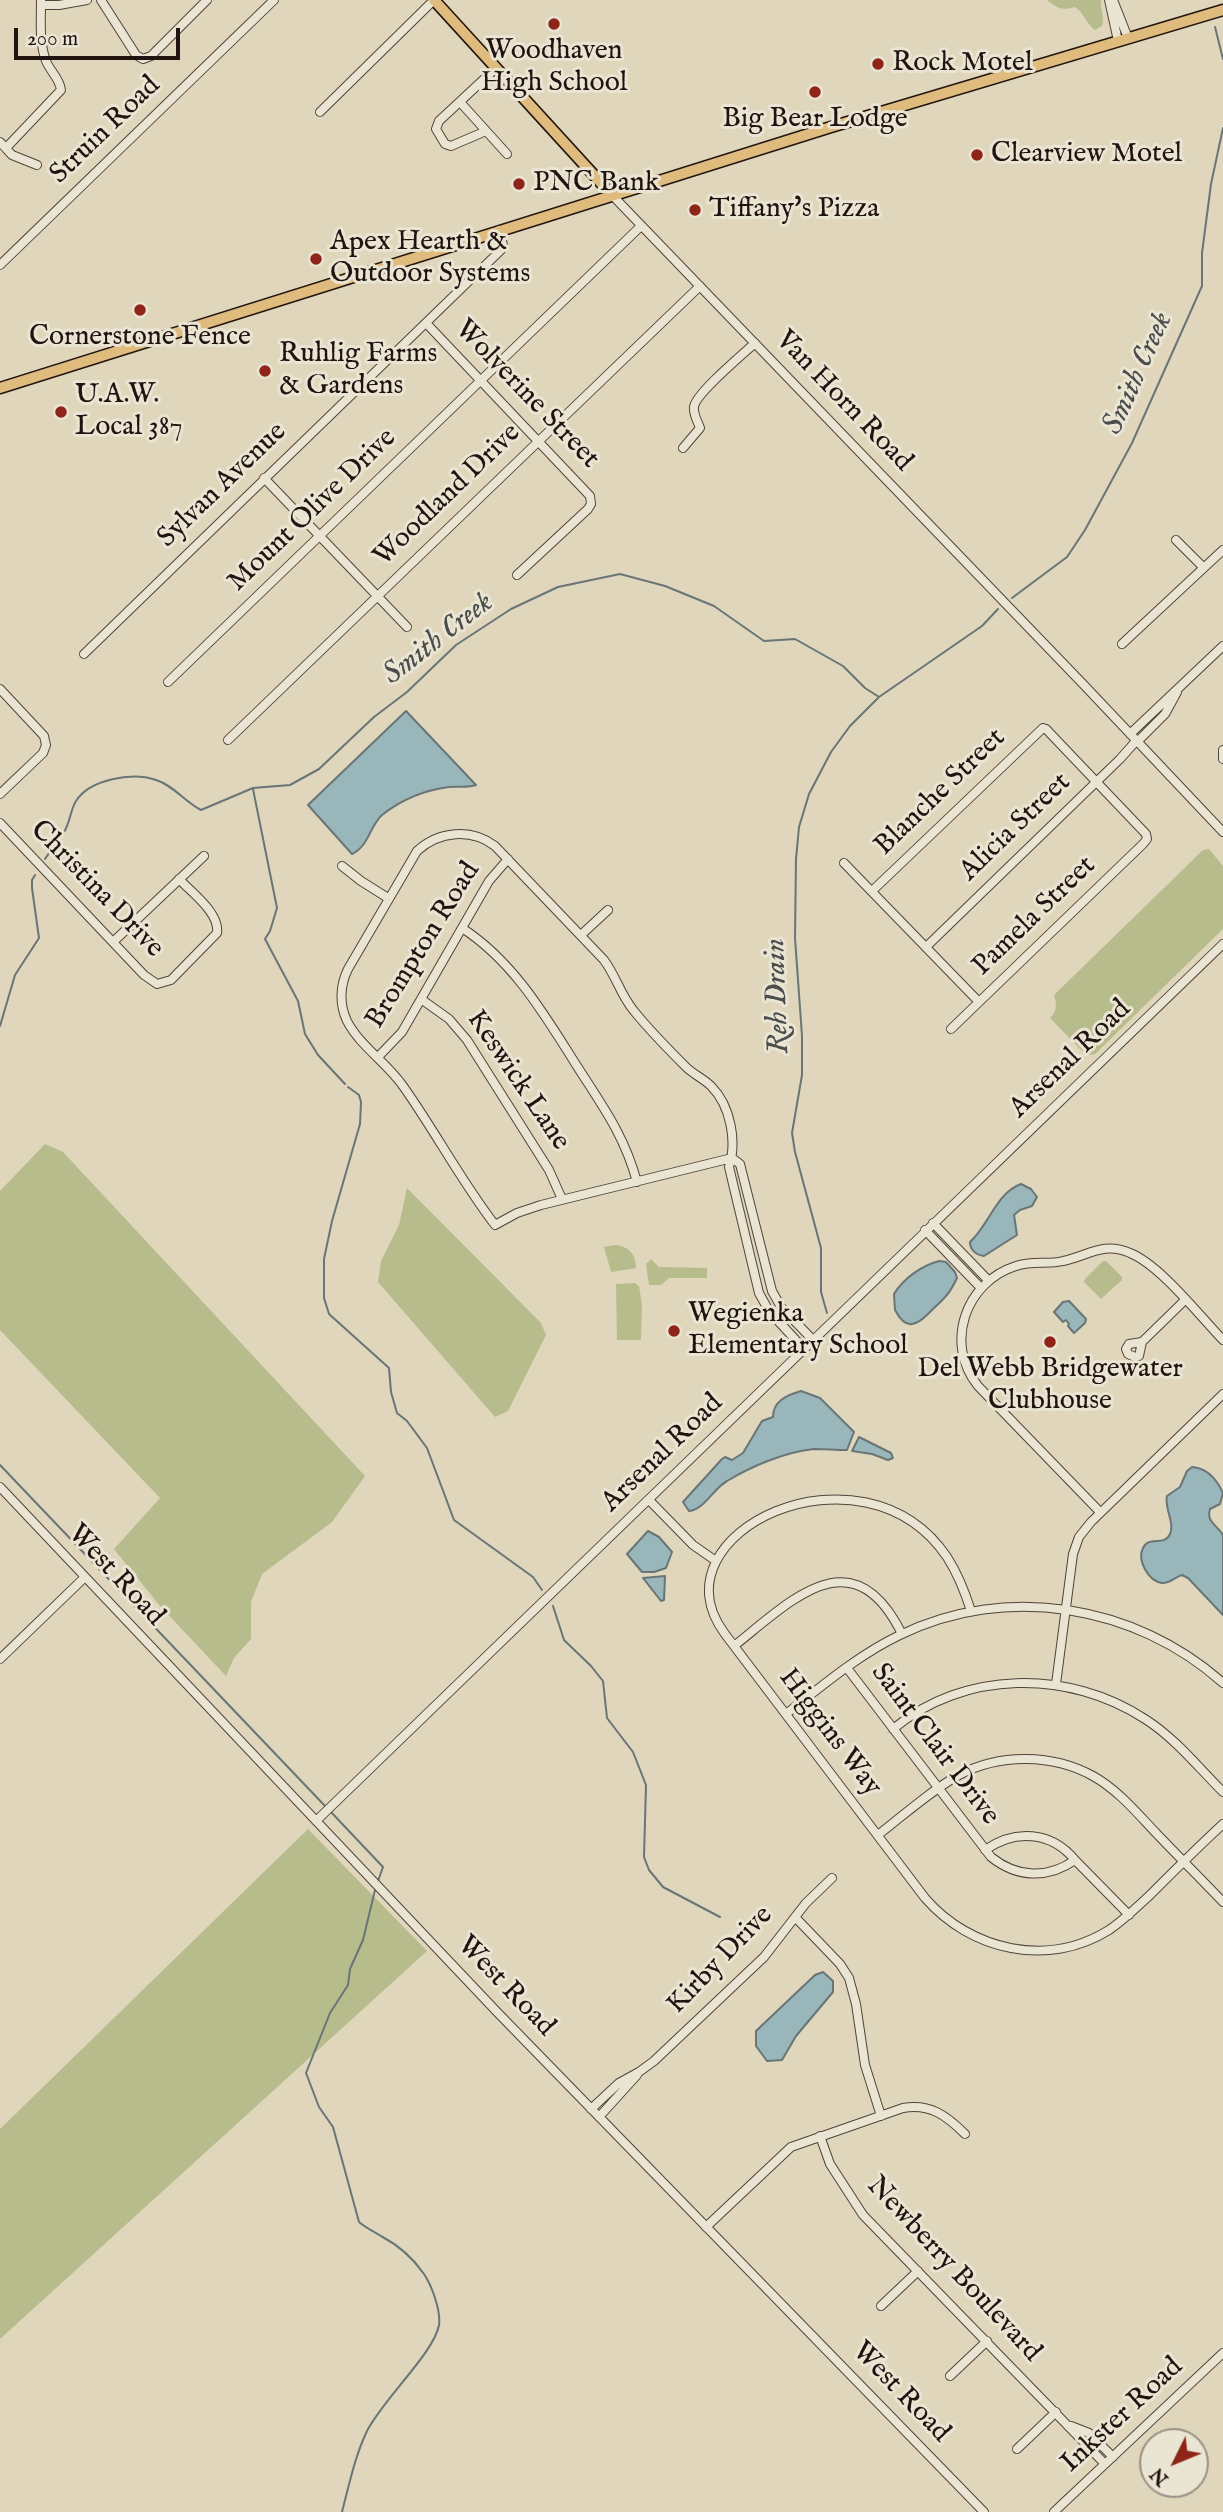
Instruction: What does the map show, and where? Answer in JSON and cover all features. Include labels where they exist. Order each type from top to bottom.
[{"type":"main road","name":"Van Horn Road","points":[[434,0],[612,195]]},
{"type":"main road","points":[[0,388],[612,195],[1223,10]]},
{"type":"street","points":[[37,165],[12,155],[3,145],[61,90],[61,84],[50,68],[43,50],[41,2],[59,5],[87,0]]},
{"type":"street","points":[[101,0],[135,55],[146,58],[207,0]]},
{"type":"street","name":"Struin Road","points":[[0,265],[274,0]]},
{"type":"street","points":[[320,112],[434,0]]},
{"type":"street","points":[[1111,0],[1123,40]]},
{"type":"street","points":[[486,131],[453,145],[445,144],[436,132],[436,126],[496,68]]},
{"type":"street","points":[[460,102],[507,154]]},
{"type":"street","name":"Van Horn Road","points":[[612,195],[1223,832]]},
{"type":"street","name":"Mount Olive Drive","points":[[168,682],[641,226]]},
{"type":"street","name":"Sylvan Avenue","points":[[84,654],[501,250],[503,245],[499,230]]},
{"type":"street","name":"Woodland Drive","points":[[228,740],[699,286]]},
{"type":"street","name":"Wolverine Street","points":[[426,323],[588,492],[591,499],[588,509],[517,575]]},
{"type":"street","points":[[682,448],[700,428],[694,411],[696,400],[755,344]]},
{"type":"street","points":[[264,478],[407,627]]},
{"type":"street","points":[[1176,540],[1203,567]]},
{"type":"street","points":[[1122,644],[1223,550]]},
{"type":"street","name":"Alicia Street","points":[[926,947],[1097,782],[1135,739],[1165,714],[1179,690],[1223,646]]},
{"type":"street","points":[[0,689],[4,700],[44,736],[46,743],[43,753],[0,794]]},
{"type":"street","name":"Blanche Street","points":[[872,891],[1043,728],[1097,782]]},
{"type":"street","points":[[1223,750],[1223,759]]},
{"type":"street","name":"Pamela Street","points":[[951,1029],[1143,844],[1147,835],[1097,782]]},
{"type":"street","name":"Christina Drive","points":[[0,823],[150,981],[161,984],[171,980],[214,939],[218,928],[211,913],[179,879]]},
{"type":"street","points":[[732,1158],[562,1199],[528,1209],[495,1225],[402,1085],[348,1022],[342,1005],[342,987],[348,969],[414,855],[425,845],[452,834],[475,836],[490,842],[609,967],[632,1009],[688,1069],[708,1083],[719,1095],[730,1123],[732,1158],[729,1167],[759,1293],[769,1311],[804,1349]]},
{"type":"street","points":[[113,942],[204,856]]},
{"type":"street","name":"Brompton Road","points":[[378,1057],[398,1037],[493,874],[508,859]]},
{"type":"street","points":[[844,863],[979,1002]]},
{"type":"street","points":[[342,866],[388,898]]},
{"type":"street","points":[[581,935],[608,910]]},
{"type":"street","points":[[462,928],[481,940],[540,1007],[617,1129],[637,1182]]},
{"type":"street","name":"Arsenal Road","points":[[316,1821],[1223,944]]},
{"type":"street","name":"Keswick Lane","points":[[421,999],[449,1019],[467,1040],[550,1170],[562,1199]]},
{"type":"street","points":[[732,1158],[740,1164],[764,1265],[776,1299],[813,1340]]},
{"type":"street","points":[[740,1214],[752,1211]]},
{"type":"street","points":[[933,1223],[988,1280]]},
{"type":"street","points":[[925,1230],[981,1287]]},
{"type":"street","points":[[1100,1512],[982,1391],[970,1374],[963,1354],[962,1330],[968,1308],[981,1287],[988,1280],[1018,1265],[1063,1262],[1093,1251],[1127,1251],[1149,1263],[1223,1340]]},
{"type":"street","points":[[753,1267],[764,1265]]},
{"type":"street","points":[[1142,1342],[1185,1300]]},
{"type":"street","points":[[1056,1684],[1075,1546],[1084,1530],[1223,1394]]},
{"type":"street","name":"West Road","points":[[0,1487],[591,2109],[984,2512]]},
{"type":"street","points":[[649,1500],[693,1545],[716,1562],[723,1550],[749,1527],[782,1508],[828,1498],[866,1502],[904,1517],[933,1541],[957,1574],[971,1611]]},
{"type":"street","name":"Higgins Way","points":[[716,1562],[709,1585],[711,1606],[719,1625],[924,1897],[947,1921],[966,1933],[996,1945],[1029,1951],[1067,1947],[1097,1936],[1129,1915],[1223,1824]]},
{"type":"street","points":[[0,1659],[85,1577]]},
{"type":"street","points":[[734,1646],[804,1592],[830,1583],[849,1583],[873,1594],[890,1611],[902,1634]]},
{"type":"street","points":[[786,1714],[877,1647],[902,1634],[971,1611],[1018,1607],[1066,1609],[1107,1618],[1149,1634],[1179,1650],[1223,1684]]},
{"type":"street","name":"Saint Clair Drive","points":[[847,1668],[985,1850],[1002,1865],[1017,1872],[1032,1874],[1055,1871],[1075,1860]]},
{"type":"street","points":[[893,1729],[925,1708],[958,1693],[1006,1684],[1056,1684],[1106,1699],[1145,1719],[1172,1740],[1223,1792]]},
{"type":"street","points":[[878,1835],[964,1773],[1000,1761],[1032,1759],[1064,1765],[1093,1776],[1116,1792],[1223,1902]]},
{"type":"street","name":"Saint Clair Drive","points":[[985,1850],[1006,1839],[1031,1835],[1059,1845],[1129,1915]]},
{"type":"street","name":"Kirby Drive","points":[[599,2117],[639,2073],[764,1957],[795,1917],[832,1878]]},
{"type":"street","points":[[795,1917],[840,1964],[849,1978],[856,2004],[865,2065],[881,2116]]},
{"type":"street","name":"Kirby Drive","points":[[591,2109],[619,2083],[639,2073]]},
{"type":"street","points":[[706,2227],[791,2147],[820,2136],[909,2107],[930,2109],[944,2115],[965,2134]]},
{"type":"street","name":"Newberry Boulevard","points":[[820,2136],[830,2164],[863,2215],[1105,2464]]},
{"type":"street","points":[[881,2306],[918,2271]]},
{"type":"street","points":[[950,2376],[987,2341]]},
{"type":"street","name":"Inkster Road","points":[[1054,2512],[1223,2353]]},
{"type":"street","points":[[1017,2449],[1056,2412]]},
{"type":"street","name":"Newberry Boulevard","points":[[1069,2425],[1089,2433],[1112,2457]]},
{"type":"green space","points":[[1047,0],[1101,0],[1102,26],[1095,30],[1075,7],[1060,8]]},
{"type":"green space","points":[[1209,849],[1223,866],[1223,929],[1095,1054],[1085,1054],[1050,1018],[1056,1007],[1054,995],[1203,850]]},
{"type":"green space","points":[[45,1144],[63,1152],[365,1476],[332,1522],[262,1574],[251,1602],[251,1639],[234,1658],[226,1676],[160,1606],[114,1549],[160,1498],[0,1330],[0,1191]]},
{"type":"green space","points":[[407,1188],[541,1323],[546,1335],[508,1411],[495,1417],[378,1282],[381,1261],[399,1225]]},
{"type":"green space","points":[[615,1245],[631,1252],[636,1268],[611,1272],[604,1247]]},
{"type":"green space","points":[[651,1259],[659,1267],[707,1268],[707,1278],[669,1278],[661,1285],[649,1285],[646,1264]]},
{"type":"green space","points":[[1103,1261],[1122,1277],[1122,1280],[1101,1299],[1084,1282]]},
{"type":"green space","points":[[635,1283],[639,1286],[642,1305],[641,1340],[617,1340],[616,1284]]},
{"type":"green space","points":[[308,1829],[427,1951],[0,2339],[0,2129]]},
{"type":"water","points":[[406,711],[476,785],[431,791],[397,805],[382,815],[366,841],[352,854],[308,805]]},
{"type":"water","points":[[1021,1184],[1031,1189],[1037,1197],[1032,1206],[1014,1215],[1017,1235],[984,1256],[976,1253],[970,1242],[1005,1194]]},
{"type":"water","points":[[939,1261],[946,1262],[955,1272],[957,1278],[954,1284],[924,1317],[915,1323],[907,1324],[895,1310],[894,1294],[914,1273]]},
{"type":"water","points":[[1069,1301],[1086,1319],[1074,1333],[1066,1320],[1063,1322],[1054,1312],[1063,1302]]},
{"type":"water","points":[[801,1391],[820,1398],[854,1432],[847,1450],[814,1449],[769,1460],[727,1481],[699,1507],[689,1511],[683,1502],[722,1459],[725,1457],[732,1460],[743,1453],[762,1421],[773,1417],[778,1403]]},
{"type":"water","points":[[859,1437],[891,1453],[893,1458],[888,1460],[852,1451]]},
{"type":"water","points":[[1192,1467],[1211,1476],[1223,1493],[1220,1504],[1210,1509],[1209,1513],[1223,1535],[1223,1615],[1188,1578],[1182,1575],[1167,1582],[1157,1581],[1148,1574],[1141,1558],[1146,1544],[1164,1540],[1170,1534],[1167,1496],[1180,1487],[1187,1471]]},
{"type":"water","points":[[648,1531],[659,1537],[672,1552],[666,1568],[642,1572],[627,1554]]},
{"type":"water","points":[[665,1576],[664,1600],[661,1601],[643,1578]]},
{"type":"water","points":[[823,1972],[833,1981],[833,1992],[796,2036],[782,2060],[767,2061],[756,2046],[756,2031],[815,1975]]},
{"type":"waterway","name":"Smith Creek","points":[[1215,27],[1223,59]]},
{"type":"waterway","name":"Smith Creek","points":[[1012,598],[1067,557],[1085,530],[1132,443],[1202,286],[1202,253],[1211,184],[1223,128]]},
{"type":"waterway","name":"Smith Creek","points":[[45,859],[66,828],[76,801],[91,787],[124,777],[156,780],[201,810],[253,788],[290,785],[319,769],[456,645],[511,609],[558,587],[620,574],[665,586],[714,606],[764,641],[795,639],[843,666],[865,688],[879,697]]},
{"type":"waterway","name":"Reh Drain","points":[[827,1313],[821,1292],[821,1248],[792,1133],[802,1075],[795,938],[799,827],[809,794],[831,752],[850,726],[879,697],[982,626],[998,609]]},
{"type":"waterway","points":[[253,789],[277,908],[265,939],[298,1001],[305,1034],[318,1055],[345,1084]]},
{"type":"waterway","name":"Smith Creek","points":[[0,1026],[15,975],[39,938],[32,888],[35,875]]},
{"type":"waterway","points":[[348,1087],[359,1095],[360,1124],[324,1259],[324,1298],[329,1314],[389,1368],[391,1392],[397,1413],[407,1421],[427,1448],[454,1520],[533,1577],[542,1590]]},
{"type":"waterway","points":[[0,1465],[326,1807]]},
{"type":"waterway","points":[[553,1606],[564,1640],[603,1681],[607,1718],[633,1752],[646,1785],[644,1857],[649,1870],[663,1887],[720,1917]]},
{"type":"waterway","points":[[330,1811],[383,1867],[378,1881]]},
{"type":"waterway","points":[[342,2512],[367,2431],[374,2418],[428,2349],[439,2325],[435,2299],[420,2268],[399,2248],[359,2222],[333,2127],[319,2107],[306,2073],[330,2013],[348,1985],[350,1969],[363,1940],[375,1890]]},
{"type":"place","name":"Woodhaven High School","points":[[554,24]]},
{"type":"place","name":"Rock Motel","points":[[878,64]]},
{"type":"place","name":"Big Bear Lodge","points":[[815,92]]},
{"type":"place","name":"Clearview Motel","points":[[977,155]]},
{"type":"place","name":"PNC Bank","points":[[519,184]]},
{"type":"place","name":"Tiffany's Pizza","points":[[695,210]]},
{"type":"place","name":"Apex Hearth & Outdoor Systems","points":[[316,259]]},
{"type":"place","name":"Cornerstone Fence","points":[[140,310]]},
{"type":"place","name":"Ruhlig Farms & Gardens","points":[[265,371]]},
{"type":"place","name":"U.A.W. Local 387","points":[[61,412]]},
{"type":"place","name":"Wegienka Elementary School","points":[[674,1331]]},
{"type":"place","name":"Del Webb Bridgewater Clubhouse","points":[[1050,1342]]}]
